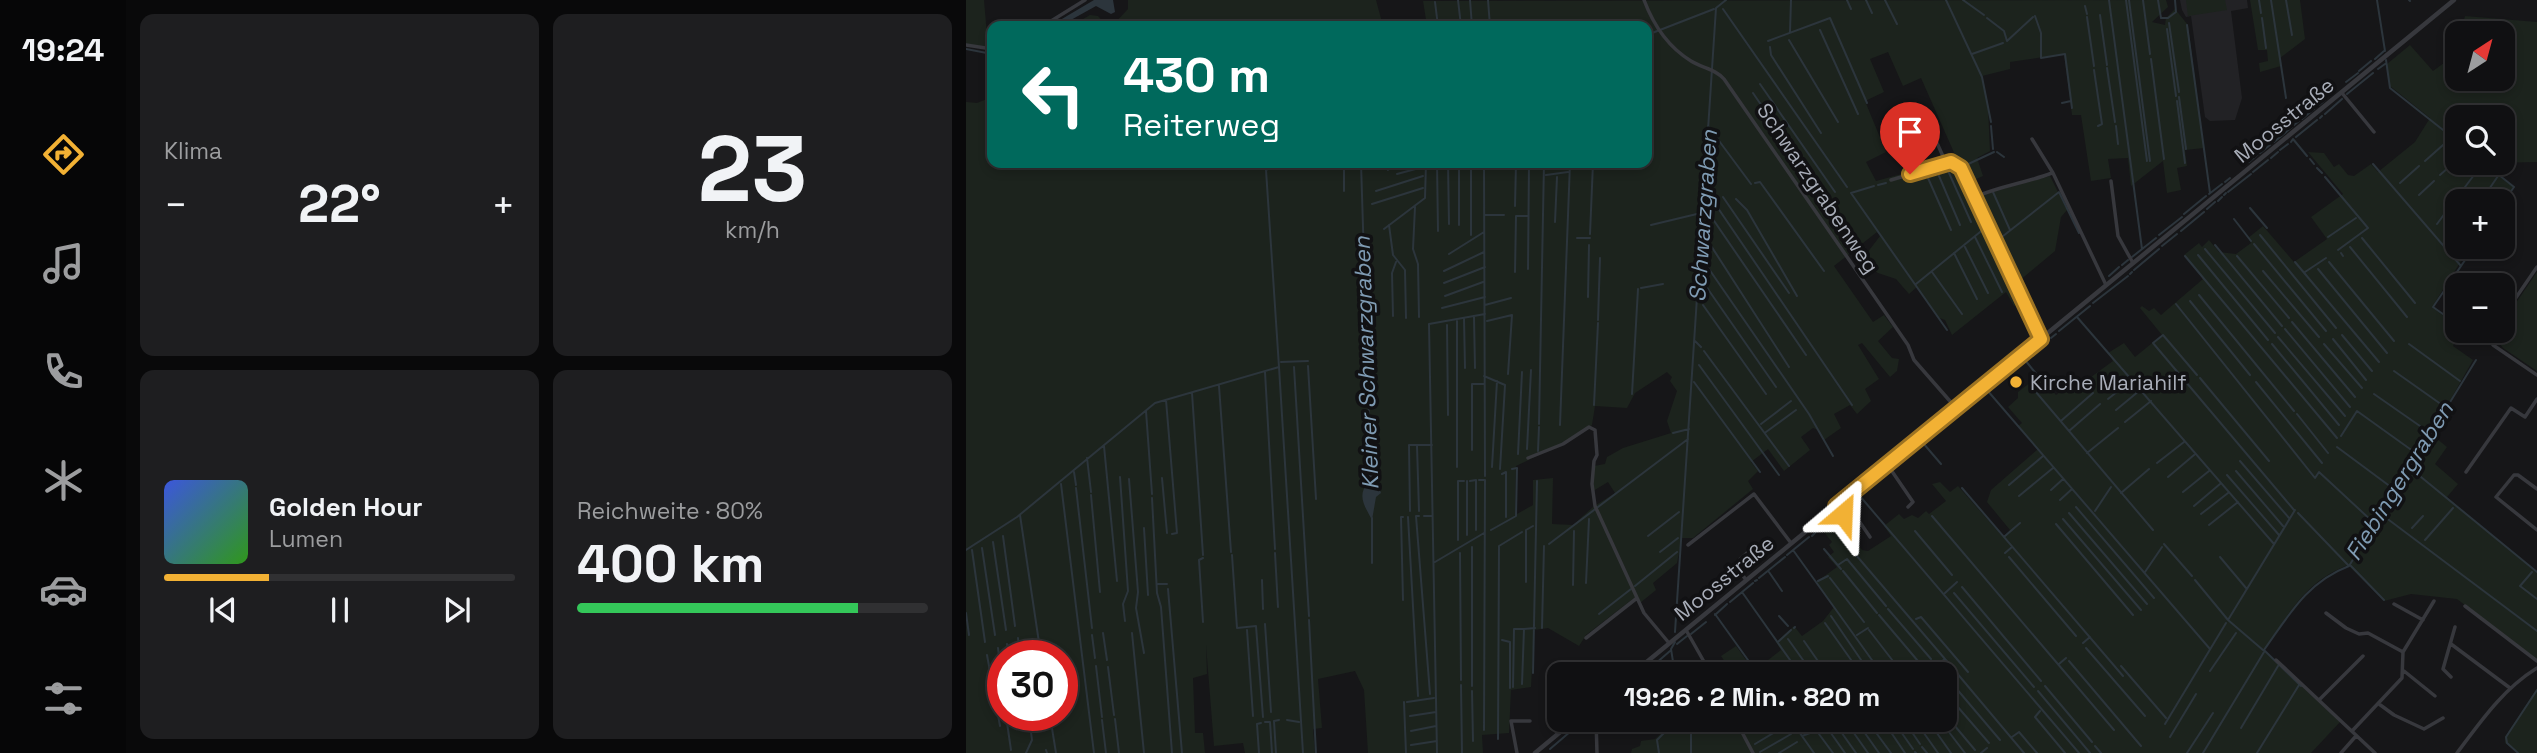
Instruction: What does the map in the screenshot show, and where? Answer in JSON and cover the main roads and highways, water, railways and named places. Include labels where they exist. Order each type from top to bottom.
[{"type":"waterway","points":[[1458,0],[1460,21]]},
{"type":"waterway","points":[[1470,0],[1472,21]]},
{"type":"waterway","points":[[1488,0],[1490,21]]},
{"type":"waterway","name":"Schwarzgraben","points":[[1675,632],[1716,8],[1726,0]]},
{"type":"waterway","points":[[1790,32],[1791,0]]},
{"type":"waterway","points":[[1847,0],[1851,9]]},
{"type":"waterway","points":[[1866,0],[1872,13]]},
{"type":"waterway","points":[[1885,0],[1897,24]]},
{"type":"waterway","points":[[1946,0],[1982,77],[1991,122]]},
{"type":"waterway","points":[[1963,0],[1984,15]]},
{"type":"waterway","points":[[2109,0],[2142,249]]},
{"type":"waterway","points":[[2126,0],[2147,161]]},
{"type":"waterway","points":[[2129,0],[2150,161]]},
{"type":"waterway","points":[[2143,0],[2150,54]]},
{"type":"waterway","points":[[2158,0],[2161,18],[2168,18],[2176,12],[2175,0]]},
{"type":"waterway","points":[[2259,0],[2261,13]]},
{"type":"waterway","points":[[2271,0],[2286,98]]},
{"type":"waterway","points":[[2286,0],[2292,35]]},
{"type":"waterway","name":"Fiebingergraben","points":[[2377,0],[2385,51]]},
{"type":"waterway","points":[[1435,2],[1437,21]]},
{"type":"waterway","points":[[2085,6],[2087,14]]},
{"type":"waterway","name":"Kleiner Schwarzgraben","points":[[1652,33],[1714,9]]},
{"type":"waterway","points":[[1723,9],[1847,187]]},
{"type":"waterway","points":[[2100,15],[2107,65]]},
{"type":"waterway","points":[[2035,16],[2041,33],[2041,58],[2065,54],[2072,108]]},
{"type":"waterway","points":[[1987,18],[2004,31],[2007,41],[2033,17]]},
{"type":"waterway","points":[[2087,17],[2094,66]]},
{"type":"waterway","points":[[1768,41],[1830,18],[1867,103]]},
{"type":"waterway","points":[[2262,18],[2266,48]]},
{"type":"waterway","points":[[2169,23],[2179,92]]},
{"type":"waterway","points":[[2187,25],[2210,193]]},
{"type":"waterway","points":[[2167,29],[2176,96]]},
{"type":"waterway","points":[[1820,30],[1858,114]]},
{"type":"waterway","points":[[1789,40],[1838,122]]},
{"type":"waterway","points":[[1972,54],[2003,43]]},
{"type":"waterway","points":[[1770,47],[1771,55],[1821,133]]},
{"type":"waterway","points":[[966,49],[987,53]]},
{"type":"waterway","points":[[2375,59],[2384,51]]},
{"type":"waterway","points":[[2151,59],[2164,159]]},
{"type":"waterway","name":"Fiebingergraben","points":[[2386,60],[2390,88],[2445,132]]},
{"type":"waterway","points":[[2359,71],[2371,61]]},
{"type":"waterway","points":[[2378,69],[2385,64]]},
{"type":"waterway","points":[[2107,68],[2115,122]]},
{"type":"waterway","points":[[2094,70],[2102,124],[2098,126]]},
{"type":"waterway","points":[[2346,82],[2358,73]]},
{"type":"waterway","points":[[2347,94],[2373,73]]},
{"type":"waterway","points":[[1760,84],[1835,192]]},
{"type":"waterway","points":[[1753,93],[1826,200]]},
{"type":"waterway","points":[[2179,97],[2186,149]]},
{"type":"waterway","points":[[2325,114],[2342,99]]},
{"type":"waterway","points":[[2319,105],[2325,100]]},
{"type":"waterway","points":[[2062,103],[2071,101]]},
{"type":"waterway","points":[[2177,101],[2185,163]]},
{"type":"waterway","points":[[2302,119],[2314,109]]},
{"type":"waterway","points":[[2296,137],[2317,120]]},
{"type":"waterway","points":[[2294,125],[2299,121]]},
{"type":"waterway","points":[[1708,126],[1751,184]]},
{"type":"waterway","points":[[1991,126],[1993,149]]},
{"type":"waterway","points":[[2116,126],[2118,144]]},
{"type":"waterway","points":[[2274,142],[2292,127]]},
{"type":"waterway","points":[[2291,142],[2293,139],[2307,156]]},
{"type":"waterway","points":[[2425,161],[2445,143]]},
{"type":"waterway","points":[[2280,150],[2288,144]]},
{"type":"waterway","points":[[2260,153],[2270,145]]},
{"type":"waterway","points":[[1971,184],[1964,166],[1994,152]]},
{"type":"waterway","points":[[1997,152],[2004,157]]},
{"type":"waterway","points":[[2271,158],[2278,152]]},
{"type":"waterway","points":[[2249,162],[2257,155]]},
{"type":"waterway","points":[[2310,159],[2314,164]]},
{"type":"waterway","points":[[2253,172],[2268,160]]},
{"type":"waterway","points":[[2373,164],[2461,266]]},
{"type":"waterway","points":[[2400,183],[2419,166]]},
{"type":"waterway","name":"Kleiner Schwarzgraben","points":[[966,550],[1017,517],[1155,403],[1279,367],[1266,170],[1270,168]]},
{"type":"waterway","points":[[1344,168],[1344,191]]},
{"type":"waterway","name":"Kleiner Schwarzgraben","points":[[1361,168],[1370,450]]},
{"type":"waterway","points":[[1397,174],[1419,168]]},
{"type":"waterway","points":[[1384,229],[1425,198],[1426,168]]},
{"type":"waterway","points":[[1437,168],[1438,231]]},
{"type":"waterway","points":[[1448,168],[1449,224]]},
{"type":"waterway","points":[[1459,168],[1459,225]]},
{"type":"waterway","points":[[1471,168],[1471,235]]},
{"type":"waterway","points":[[1484,168],[1485,476]]},
{"type":"waterway","points":[[1515,206],[1516,168]]},
{"type":"waterway","points":[[1528,269],[1529,168]]},
{"type":"waterway","points":[[1539,424],[1544,168]]},
{"type":"waterway","points":[[1560,425],[1570,168]]},
{"type":"waterway","points":[[1590,234],[1593,168]]},
{"type":"waterway","points":[[2317,168],[2322,173]]},
{"type":"waterway","points":[[1919,176],[1958,169]]},
{"type":"waterway","points":[[1959,171],[1984,223]]},
{"type":"waterway","points":[[2440,175],[2445,171]]},
{"type":"waterway","points":[[1546,175],[1568,172]]},
{"type":"waterway","points":[[1949,173],[1971,222]]},
{"type":"waterway","points":[[2228,192],[2251,174]]},
{"type":"waterway","points":[[2464,189],[2474,175]]},
{"type":"waterway","name":"Fiebingergraben","points":[[2499,175],[2514,187],[2513,189]]},
{"type":"waterway","points":[[1376,191],[1423,176]]},
{"type":"waterway","points":[[1939,176],[1960,225]]},
{"type":"waterway","points":[[2489,189],[2498,176]]},
{"type":"waterway","points":[[1555,222],[1557,177]]},
{"type":"waterway","points":[[2325,177],[2368,228],[2338,250]]},
{"type":"waterway","points":[[1928,178],[1951,230]]},
{"type":"waterway","points":[[2225,182],[2230,178]]},
{"type":"waterway","points":[[2419,195],[2434,181]]},
{"type":"waterway","points":[[1755,183],[1760,182],[1824,271]]},
{"type":"waterway","points":[[1878,185],[1886,183]]},
{"type":"waterway","points":[[2209,194],[2222,184]]},
{"type":"waterway","points":[[1874,186],[1851,193],[1947,330]]},
{"type":"waterway","points":[[1372,204],[1423,188]]},
{"type":"waterway","points":[[1705,189],[1852,405]]},
{"type":"waterway","points":[[1993,192],[2010,230]]},
{"type":"waterway","points":[[1978,201],[1998,240],[2059,192],[2079,233]]},
{"type":"waterway","points":[[2184,214],[2206,196]]},
{"type":"waterway","points":[[1723,197],[1789,293]]},
{"type":"waterway","points":[[2218,201],[2222,197]]},
{"type":"waterway","points":[[1736,199],[1747,210],[1797,296]]},
{"type":"waterway","points":[[2207,209],[2215,202]]},
{"type":"waterway","points":[[1415,207],[1413,249],[1418,264],[1419,317]]},
{"type":"waterway","points":[[2250,208],[2267,228]]},
{"type":"waterway","points":[[1708,212],[1806,355]]},
{"type":"waterway","points":[[2181,231],[2204,212]]},
{"type":"waterway","points":[[1651,225],[1701,213]]},
{"type":"waterway","points":[[2437,224],[2445,213]]},
{"type":"waterway","points":[[1485,215],[1504,215]]},
{"type":"waterway","points":[[1515,272],[1516,216],[1528,216]]},
{"type":"waterway","points":[[2159,235],[2182,217]]},
{"type":"waterway","points":[[2328,237],[2356,218]]},
{"type":"waterway","points":[[2234,219],[2251,241]]},
{"type":"waterway","points":[[1389,225],[1393,255],[1405,270],[1406,318]]},
{"type":"waterway","points":[[1985,226],[2026,312]]},
{"type":"waterway","points":[[1916,284],[1985,228]]},
{"type":"waterway","points":[[1449,254],[1484,232]]},
{"type":"waterway","points":[[2162,246],[2177,234]]},
{"type":"waterway","points":[[2260,235],[2336,328]]},
{"type":"waterway","points":[[1975,237],[2002,292]]},
{"type":"waterway","points":[[1577,238],[1590,238]]},
{"type":"waterway","points":[[1706,238],[1789,367]]},
{"type":"waterway","points":[[2132,257],[2156,238]]},
{"type":"waterway","points":[[2362,238],[2415,303]]},
{"type":"waterway","points":[[2254,244],[2326,331]]},
{"type":"waterway","points":[[1588,297],[1589,245]]},
{"type":"waterway","points":[[2215,245],[2282,326]]},
{"type":"waterway","points":[[1965,247],[1988,293]]},
{"type":"waterway","points":[[2350,247],[2407,317]]},
{"type":"waterway","points":[[2134,270],[2159,249]]},
{"type":"waterway","points":[[2205,249],[2275,333]]},
{"type":"waterway","points":[[1444,271],[1484,252]]},
{"type":"waterway","points":[[1954,253],[1977,299]]},
{"type":"waterway","points":[[2198,255],[2268,340]]},
{"type":"waterway","points":[[1700,256],[1809,414],[1833,456]]},
{"type":"waterway","points":[[2185,256],[2337,438]]},
{"type":"waterway","points":[[2237,256],[2289,318]]},
{"type":"waterway","points":[[1598,320],[1600,258]]},
{"type":"waterway","points":[[2305,272],[2326,258]]},
{"type":"waterway","name":"Fiebingergraben","points":[[2456,273],[2466,259]]},
{"type":"waterway","points":[[2122,265],[2128,260]]},
{"type":"waterway","points":[[1393,316],[1392,273],[1396,262]]},
{"type":"waterway","points":[[2295,262],[2379,362]]},
{"type":"waterway","points":[[2329,262],[2394,341]]},
{"type":"waterway","points":[[1444,283],[1485,267]]},
{"type":"waterway","points":[[2109,276],[2119,267]]},
{"type":"waterway","points":[[2318,269],[2387,353]]},
{"type":"waterway","points":[[2263,271],[2319,337]]},
{"type":"waterway","points":[[1932,272],[1962,314]]},
{"type":"waterway","points":[[2093,303],[2128,276]]},
{"type":"waterway","points":[[1445,296],[1483,282]]},
{"type":"waterway","points":[[1703,282],[1776,387]]},
{"type":"waterway","points":[[1641,288],[1663,284]]},
{"type":"waterway","points":[[1632,394],[1638,289]]},
{"type":"waterway","name":"Fiebingergraben","points":[[2445,289],[2433,307],[2445,316]]},
{"type":"waterway","points":[[2199,295],[2294,411]]},
{"type":"waterway","points":[[1442,308],[1485,297]]},
{"type":"waterway","points":[[1485,305],[1511,298]]},
{"type":"waterway","points":[[2190,301],[2250,375]]},
{"type":"waterway","points":[[2176,304],[2315,478],[2319,472],[2374,523]]},
{"type":"waterway","points":[[1703,305],[1766,394]]},
{"type":"waterway","points":[[2059,331],[2090,306]]},
{"type":"waterway","points":[[1437,753],[1429,324],[1485,314]]},
{"type":"waterway","points":[[1487,321],[1512,315],[1508,374]]},
{"type":"waterway","points":[[1474,317],[1475,368]]},
{"type":"waterway","points":[[2077,317],[2274,544]]},
{"type":"waterway","points":[[1464,318],[1465,368]]},
{"type":"waterway","points":[[1457,321],[1457,467]]},
{"type":"waterway","points":[[2292,322],[2355,397]]},
{"type":"waterway","points":[[1594,405],[1598,323]]},
{"type":"waterway","points":[[1447,325],[1448,415]]},
{"type":"waterway","points":[[2285,329],[2350,407]]},
{"type":"waterway","points":[[2051,338],[2056,334]]},
{"type":"waterway","points":[[2197,375],[2163,335],[2153,343],[2294,510]]},
{"type":"waterway","points":[[2342,335],[2372,371]]},
{"type":"waterway","points":[[2278,337],[2345,416]]},
{"type":"waterway","points":[[2333,339],[2366,380]]},
{"type":"waterway","points":[[2044,343],[2048,340]]},
{"type":"waterway","points":[[1695,341],[1701,347]]},
{"type":"waterway","points":[[2272,344],[2339,425]]},
{"type":"waterway","points":[[2324,344],[2362,388]]},
{"type":"waterway","points":[[2409,344],[2460,381]]},
{"type":"waterway","points":[[2035,350],[2042,345]]},
{"type":"waterway","points":[[1704,351],[1789,466]]},
{"type":"waterway","points":[[2033,352],[2025,360],[2038,376],[2030,385],[2153,530]]},
{"type":"waterway","name":"Fiebingergraben","points":[[2301,686],[2264,650],[2310,590],[2349,566],[2476,360]]},
{"type":"waterway","points":[[1281,362],[1308,361]]},
{"type":"waterway","points":[[1699,365],[1779,475]]},
{"type":"waterway","points":[[1308,366],[1316,499]]},
{"type":"waterway","points":[[1279,367],[1303,753]]},
{"type":"waterway","points":[[1294,367],[1309,616]]},
{"type":"waterway","points":[[1527,449],[1531,370]]},
{"type":"waterway","points":[[2394,371],[2445,407]]},
{"type":"waterway","points":[[1265,372],[1275,549]]},
{"type":"waterway","points":[[1518,454],[1522,372]]},
{"type":"waterway","points":[[1484,376],[1505,385],[1500,469]]},
{"type":"waterway","points":[[2200,378],[2269,461]]},
{"type":"waterway","points":[[2108,399],[2132,380]]},
{"type":"waterway","points":[[1492,467],[1497,381]]},
{"type":"waterway","points":[[1694,382],[1760,472]]},
{"type":"waterway","points":[[2256,382],[2322,463]]},
{"type":"waterway","points":[[1472,450],[1472,384],[1484,384]]},
{"type":"waterway","points":[[1219,386],[1231,552]]},
{"type":"waterway","points":[[1987,390],[2210,649]]},
{"type":"waterway","points":[[2116,410],[2139,391]]},
{"type":"waterway","points":[[1192,393],[1203,555]]},
{"type":"waterway","points":[[1964,409],[1983,393]]},
{"type":"waterway","points":[[2062,420],[2093,393]]},
{"type":"waterway","points":[[2374,394],[2430,433]]},
{"type":"waterway","points":[[1166,400],[1177,533],[1172,534]]},
{"type":"waterway","points":[[1761,424],[1791,401]]},
{"type":"waterway","points":[[2125,422],[2151,401]]},
{"type":"waterway","points":[[2069,431],[2100,404]]},
{"type":"waterway","points":[[1766,432],[1796,410]]},
{"type":"waterway","points":[[1146,411],[1152,494]]},
{"type":"waterway","points":[[2341,436],[2357,411],[2417,454]]},
{"type":"waterway","points":[[1955,416],[1960,412]]},
{"type":"waterway","points":[[2297,414],[2328,453]]},
{"type":"waterway","points":[[1938,430],[1952,419]]},
{"type":"waterway","points":[[1538,451],[1539,427]]},
{"type":"waterway","points":[[2087,453],[2118,428]]},
{"type":"waterway","points":[[1673,433],[1689,429]]},
{"type":"waterway","points":[[1928,439],[1934,434]]},
{"type":"waterway","name":"Schwarzgraben","points":[[1549,544],[1688,439]]},
{"type":"waterway","points":[[1909,455],[1924,442]]},
{"type":"waterway","points":[[2157,463],[2184,442]]},
{"type":"waterway","points":[[1923,443],[1941,464]]},
{"type":"waterway","points":[[1410,511],[1409,445],[1432,445]]},
{"type":"waterway","points":[[1104,446],[1117,581]]},
{"type":"waterway","points":[[1417,446],[1419,511]]},
{"type":"waterway","points":[[2337,447],[2395,490]]},
{"type":"waterway","points":[[2168,477],[2194,455]]},
{"type":"waterway","points":[[2009,485],[2043,456]]},
{"type":"waterway","points":[[1087,458],[1091,492]]},
{"type":"waterway","points":[[1892,469],[1905,458]]},
{"type":"waterway","points":[[2240,461],[2289,518]]},
{"type":"waterway","points":[[1491,530],[1516,516],[1517,468],[1512,469]]},
{"type":"waterway","points":[[2019,496],[2053,468]]},
{"type":"waterway","points":[[2410,468],[2537,572]]},
{"type":"waterway","points":[[2121,493],[2149,469]]},
{"type":"waterway","points":[[2183,492],[2209,471]]},
{"type":"waterway","points":[[2236,471],[2283,526]]},
{"type":"waterway","points":[[1074,472],[1076,485]]},
{"type":"waterway","points":[[1502,474],[1506,472],[1506,517]]},
{"type":"waterway","points":[[1841,510],[1888,472]]},
{"type":"waterway","points":[[2227,475],[2279,535]]},
{"type":"waterway","points":[[1120,477],[1128,591],[1123,604],[1125,621]]},
{"type":"waterway","points":[[1162,478],[1167,533]]},
{"type":"waterway","points":[[1129,479],[1138,592],[1136,608],[1144,653]]},
{"type":"waterway","points":[[2051,490],[2063,479]]},
{"type":"waterway","points":[[1470,481],[1476,480],[1476,530]]},
{"type":"waterway","points":[[1479,480],[1485,480],[1484,730]]},
{"type":"waterway","points":[[1458,540],[1458,481],[1464,481]]},
{"type":"waterway","points":[[1467,481],[1467,535]]},
{"type":"waterway","points":[[1533,673],[1537,481]]},
{"type":"waterway","points":[[1061,484],[1094,753]]},
{"type":"waterway","points":[[2194,506],[2220,484]]},
{"type":"waterway","points":[[2095,511],[2111,487]]},
{"type":"waterway","points":[[1076,488],[1092,628]]},
{"type":"waterway","points":[[1962,488],[2123,676]]},
{"type":"waterway","points":[[2060,500],[2072,489]]},
{"type":"waterway","points":[[2201,514],[2228,493]]},
{"type":"waterway","points":[[1091,495],[1100,592]]},
{"type":"waterway","points":[[1859,495],[2079,753]]},
{"type":"waterway","points":[[1152,498],[1157,593],[1161,607],[1172,753]]},
{"type":"waterway","points":[[2209,525],[2238,502]]},
{"type":"waterway","points":[[2076,507],[2154,598]]},
{"type":"waterway","points":[[2425,540],[2453,508]]},
{"type":"waterway","points":[[2228,620],[2295,510]]},
{"type":"waterway","points":[[1648,536],[1679,512]]},
{"type":"waterway","points":[[2069,513],[2147,604]]},
{"type":"waterway","points":[[2298,513],[2348,565]]},
{"type":"waterway","points":[[2381,514],[2537,631]]},
{"type":"waterway","points":[[1020,515],[1039,640]]},
{"type":"waterway","points":[[1419,516],[1416,516],[1430,694]]},
{"type":"waterway","points":[[1424,516],[1432,516]]},
{"type":"waterway","points":[[1932,516],[2114,730]]},
{"type":"waterway","points":[[2412,528],[2423,516]]},
{"type":"waterway","points":[[1403,517],[1403,600]]},
{"type":"waterway","points":[[1408,517],[1418,696]]},
{"type":"waterway","name":"Kleiner Schwarzgraben","points":[[1372,518],[1372,563]]},
{"type":"waterway","points":[[1586,583],[1589,519]]},
{"type":"waterway","points":[[2063,519],[2141,610]]},
{"type":"waterway","points":[[1812,536],[1827,521]]},
{"type":"waterway","points":[[2005,536],[2020,523]]},
{"type":"waterway","points":[[2056,524],[2133,615]]},
{"type":"waterway","points":[[1526,582],[1526,530],[1533,526]]},
{"type":"waterway","points":[[1144,528],[1148,595]]},
{"type":"waterway","points":[[1573,585],[1574,531]]},
{"type":"waterway","points":[[1915,531],[1952,575]]},
{"type":"waterway","points":[[1498,739],[1499,546],[1522,532]]},
{"type":"waterway","points":[[1435,562],[1484,533]]},
{"type":"waterway","points":[[1003,536],[1015,626]]},
{"type":"waterway","points":[[1787,555],[1809,537]]},
{"type":"waterway","points":[[1660,552],[1678,538]]},
{"type":"waterway","points":[[1844,541],[1945,659]]},
{"type":"waterway","points":[[993,542],[1006,630]]},
{"type":"waterway","points":[[2164,544],[2192,576]]},
{"type":"waterway","points":[[1542,628],[1544,546]]},
{"type":"waterway","points":[[1472,547],[1472,686]]},
{"type":"waterway","points":[[2005,553],[2012,547]]},
{"type":"waterway","points":[[2145,572],[2162,547]]},
{"type":"waterway","points":[[982,548],[995,635]]},
{"type":"waterway","points":[[1824,549],[1841,569]]},
{"type":"waterway","points":[[972,550],[985,642]]},
{"type":"waterway","points":[[1793,550],[1873,662]]},
{"type":"waterway","points":[[1635,586],[1677,552]]},
{"type":"waterway","points":[[1275,553],[1278,607]]},
{"type":"waterway","points":[[1460,553],[1461,680]]},
{"type":"waterway","points":[[1232,555],[1237,628],[1256,626],[1263,717]]},
{"type":"waterway","points":[[1759,578],[1785,557]]},
{"type":"waterway","points":[[2009,557],[2076,636]]},
{"type":"waterway","points":[[2220,557],[2246,588]]},
{"type":"waterway","points":[[1203,558],[1199,560],[1203,622]]},
{"type":"waterway","points":[[1838,565],[1847,559],[1886,606]]},
{"type":"waterway","points":[[2350,565],[2384,600]]},
{"type":"waterway","points":[[1843,571],[1877,613]]},
{"type":"waterway","points":[[1769,572],[1782,591]]},
{"type":"waterway","points":[[2532,572],[2520,586],[2537,599]]},
{"type":"waterway","points":[[1818,581],[1828,576]]},
{"type":"waterway","points":[[1830,578],[1864,622]]},
{"type":"waterway","points":[[1262,580],[1263,609]]},
{"type":"waterway","points":[[2195,580],[2228,620],[2263,650]]},
{"type":"waterway","points":[[1945,593],[1957,582]]},
{"type":"waterway","points":[[1730,602],[1753,583]]},
{"type":"waterway","points":[[1158,584],[1167,584]]},
{"type":"waterway","points":[[1962,587],[2041,681]]},
{"type":"waterway","points":[[1168,589],[1182,753]]},
{"type":"waterway","points":[[1599,614],[1631,589]]},
{"type":"waterway","points":[[1742,592],[1792,662]]},
{"type":"waterway","points":[[1954,593],[2034,687]]},
{"type":"waterway","points":[[1715,615],[1727,604]]},
{"type":"waterway","points":[[1888,609],[1931,659]]},
{"type":"waterway","points":[[966,613],[969,635]]},
{"type":"waterway","points":[[1715,614],[1749,662]]},
{"type":"waterway","points":[[1879,615],[1919,662]]},
{"type":"waterway","points":[[1779,616],[1788,626]]},
{"type":"waterway","points":[[1831,616],[1862,662]]},
{"type":"waterway","points":[[1916,619],[1921,617],[1968,672]]},
{"type":"waterway","points":[[1309,620],[1316,753]]},
{"type":"waterway","points":[[1691,634],[1706,622]]},
{"type":"waterway","points":[[1825,623],[1853,662]]},
{"type":"waterway","points":[[2165,724],[2226,623]]},
{"type":"waterway","points":[[1265,624],[1271,712]]},
{"type":"waterway","points":[[1522,684],[1524,629],[1535,628]]},
{"type":"waterway","points":[[1857,635],[1868,628]]},
{"type":"waterway","points":[[1513,687],[1514,629],[1524,629]]},
{"type":"waterway","points":[[1247,630],[1253,716]]},
{"type":"waterway","points":[[1779,641],[1791,630]]},
{"type":"waterway","points":[[1869,630],[1894,662]]},
{"type":"waterway","points":[[1103,633],[1107,660]]},
{"type":"waterway","points":[[1132,633],[1144,753]]},
{"type":"waterway","points":[[2210,671],[2236,633]]},
{"type":"waterway","points":[[1092,635],[1095,658]]},
{"type":"waterway","points":[[1677,644],[1687,636]]},
{"type":"waterway","points":[[2083,643],[2090,637]]},
{"type":"waterway","points":[[1788,639],[1804,662]]},
{"type":"waterway","points":[[1502,640],[1510,642],[1510,688]]},
{"type":"waterway","points":[[1804,641],[1819,662]]},
{"type":"waterway","name":"Schwarzgraben","points":[[1673,662],[1671,649],[1675,642]]},
{"type":"waterway","points":[[2086,648],[2145,716]]},
{"type":"waterway","points":[[1657,662],[1670,651]]},
{"type":"waterway","points":[[2203,753],[2264,652]]},
{"type":"waterway","points":[[2059,664],[2066,658]]},
{"type":"waterway","points":[[1941,662],[1945,659],[1948,662]]},
{"type":"waterway","points":[[2069,661],[2141,746]]},
{"type":"waterway","points":[[1096,666],[1102,717]]},
{"type":"waterway","points":[[2121,666],[2166,718]]},
{"type":"waterway","points":[[2241,728],[2278,666]]},
{"type":"waterway","points":[[1108,667],[1114,715]]},
{"type":"waterway","points":[[1957,673],[2024,753]]},
{"type":"waterway","points":[[1461,685],[1462,753]]},
{"type":"waterway","name":"Fiebingergraben","points":[[2257,753],[2299,685]]},
{"type":"waterway","points":[[2045,686],[2092,742]]},
{"type":"waterway","points":[[1957,689],[2000,740]]},
{"type":"waterway","points":[[2518,753],[2507,743],[2506,737],[2537,690]]},
{"type":"waterway","points":[[1472,691],[1473,741]]},
{"type":"waterway","points":[[2038,691],[2090,753]]},
{"type":"waterway","points":[[2170,737],[2196,694]]},
{"type":"waterway","points":[[1407,702],[1434,698]]},
{"type":"waterway","points":[[1404,702],[1406,753]]},
{"type":"waterway","points":[[1957,706],[1989,743]]},
{"type":"waterway","points":[[2040,711],[2035,717],[2065,753]]},
{"type":"waterway","points":[[1410,716],[1436,712]]},
{"type":"waterway","points":[[2187,753],[2213,713]]},
{"type":"waterway","points":[[1115,719],[1119,753]]},
{"type":"waterway","points":[[1102,720],[1106,753]]},
{"type":"waterway","points":[[1276,753],[1274,721],[1279,720]]},
{"type":"waterway","points":[[1287,720],[1299,722]]},
{"type":"waterway","points":[[1265,722],[1270,722],[1272,753]]},
{"type":"waterway","points":[[1259,753],[1257,724],[1261,723]]},
{"type":"waterway","points":[[1411,731],[1436,726]]},
{"type":"waterway","points":[[1957,729],[1975,750]]},
{"type":"waterway","points":[[1008,731],[1011,750]]},
{"type":"waterway","points":[[1026,753],[1032,740],[1031,731]]},
{"type":"waterway","points":[[1052,731],[1056,753]]},
{"type":"waterway","points":[[1550,749],[1570,732]]},
{"type":"waterway","points":[[1659,753],[1657,740],[1665,732]]},
{"type":"waterway","name":"Schwarzgraben","points":[[1690,732],[1691,753]]},
{"type":"waterway","points":[[1755,744],[1775,732]]},
{"type":"waterway","points":[[1799,732],[1814,753]]},
{"type":"waterway","points":[[1817,732],[1833,753]]},
{"type":"waterway","points":[[1830,732],[1845,753]]},
{"type":"waterway","points":[[1841,732],[1856,753]]},
{"type":"waterway","points":[[1853,732],[1868,753]]},
{"type":"waterway","points":[[1864,732],[1879,753]]},
{"type":"waterway","points":[[1876,732],[1891,753]]},
{"type":"waterway","points":[[1891,732],[1905,753]]},
{"type":"waterway","points":[[1901,732],[1913,749]]},
{"type":"waterway","points":[[1912,732],[1920,744]]},
{"type":"waterway","points":[[1923,732],[1938,753]]},
{"type":"waterway","points":[[1936,732],[1951,753]]},
{"type":"waterway","points":[[1949,732],[1965,753]]},
{"type":"waterway","points":[[2012,737],[2019,732],[2037,753]]},
{"type":"waterway","points":[[1802,736],[1810,733]]},
{"type":"waterway","points":[[1760,752],[1791,734]]},
{"type":"waterway","points":[[1411,745],[1437,741]]},
{"type":"waterway","points":[[1779,753],[1797,742]]},
{"type":"waterway","points":[[2095,746],[2101,753]]},
{"type":"waterway","points":[[1922,747],[1927,753]]},
{"type":"waterway","points":[[1981,753],[1987,748]]},
{"type":"place","name":"Kirche Mariahilf","points":[[2016,382]]}]
